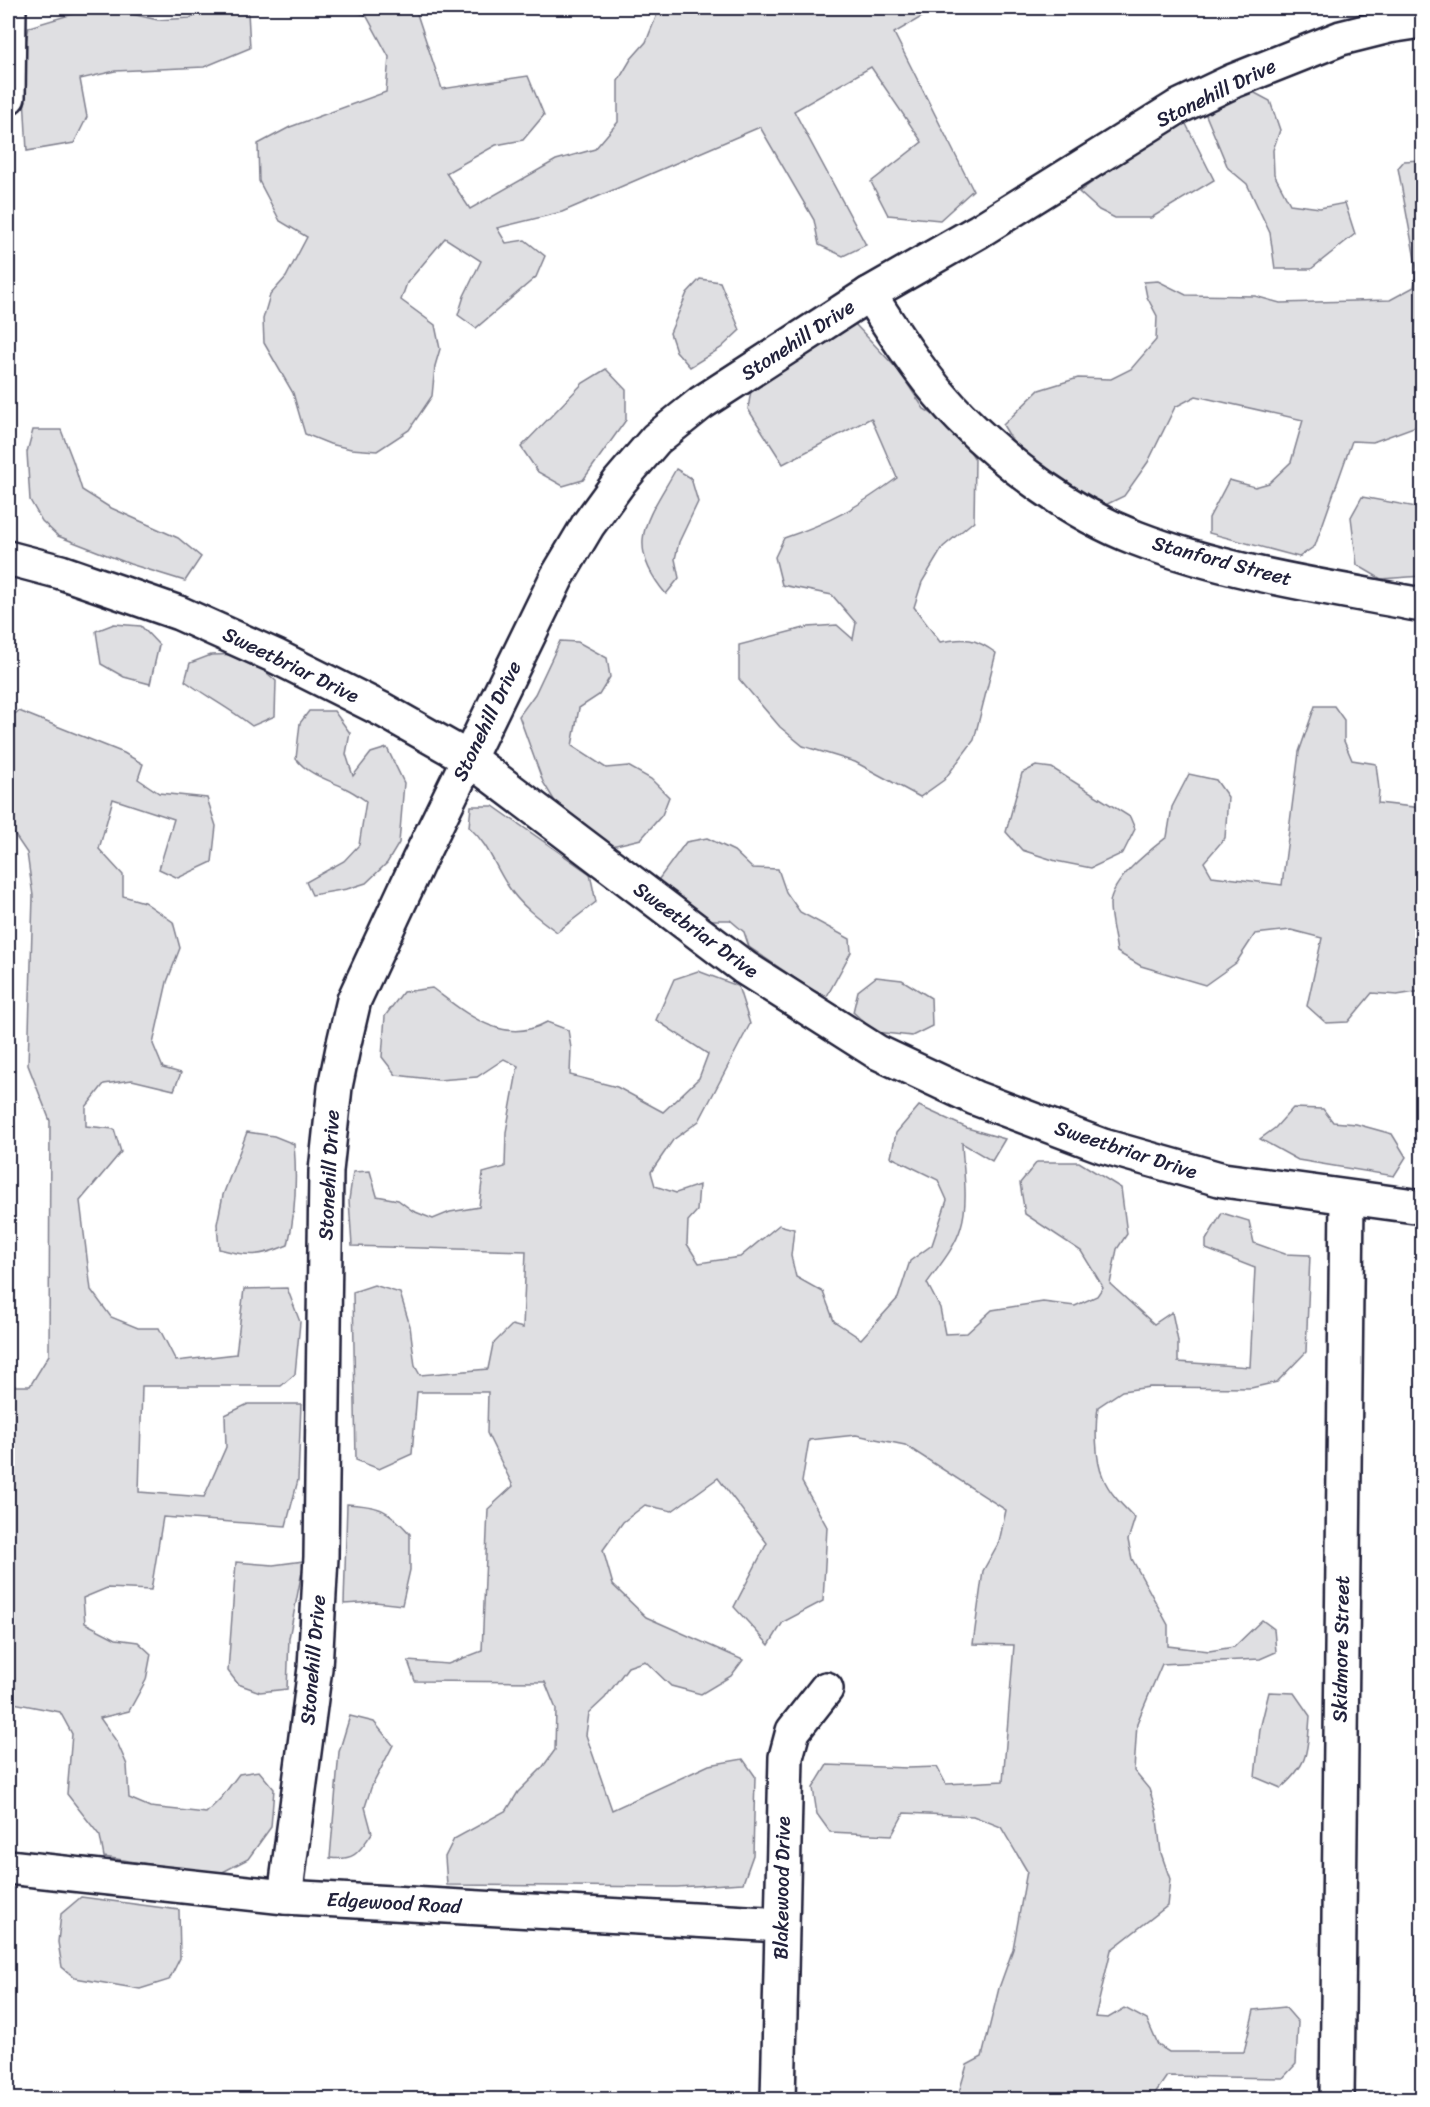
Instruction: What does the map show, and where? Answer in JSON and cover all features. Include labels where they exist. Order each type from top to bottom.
[{"type":"street","points":[[8,98],[9,8]]},
{"type":"street","name":"Stonehill Drive","points":[[285,1897],[316,1647],[321,1557],[326,1171],[335,1087],[354,1000],[557,577],[588,525],[620,481],[656,439],[701,403],[869,294],[979,231],[1176,108],[1233,81],[1341,38],[1389,26],[1422,21]]},
{"type":"street","name":"Stanford Street","points":[[869,294],[916,365],[959,416],[1007,462],[1068,504],[1134,538],[1191,557],[1248,572],[1422,605]]},
{"type":"street","name":"Sweetbriar Drive","points":[[8,558],[61,572],[179,613],[270,654],[383,710],[468,759],[745,968],[878,1052],[995,1107],[1103,1146],[1223,1180],[1422,1208]]},
{"type":"street","name":"Skidmore Street","points":[[1337,2100],[1347,1199]]},
{"type":"street","name":"Blakewood Drive","points":[[778,2100],[786,1757],[793,1731],[826,1689]]},
{"type":"street","name":"Edgewood Road","points":[[8,1867],[285,1897],[782,1925]]},
{"type":"shaded area","points":[[208,8],[240,8],[248,12],[250,48],[204,67],[115,71],[80,79],[87,117],[74,143],[27,151],[22,59],[29,27],[76,13],[127,13],[158,20],[190,18]]},
{"type":"shaded area","points":[[341,8],[415,8],[442,89],[528,76],[544,115],[523,140],[496,145],[446,173],[470,209],[556,160],[595,149],[618,122],[618,81],[631,59],[646,42],[658,12],[657,8],[937,8],[894,33],[973,190],[940,220],[888,215],[871,182],[922,142],[871,67],[794,111],[866,245],[843,256],[819,245],[814,220],[760,127],[562,212],[497,228],[506,243],[525,240],[545,256],[536,277],[476,328],[458,315],[464,296],[481,261],[445,238],[407,283],[401,300],[435,325],[440,349],[435,366],[432,396],[409,430],[377,451],[351,449],[330,444],[305,434],[293,393],[264,343],[263,319],[270,295],[286,277],[307,237],[280,221],[259,181],[258,144],[290,127],[386,92],[389,57],[366,15]]},
{"type":"shaded area","points":[[1253,92],[1270,101],[1280,130],[1273,150],[1274,174],[1290,204],[1320,208],[1345,203],[1355,234],[1311,269],[1275,269],[1270,233],[1247,184],[1228,168],[1203,108]]},
{"type":"shaded area","points":[[1182,116],[1214,180],[1151,218],[1115,218],[1099,210],[1079,192]]},
{"type":"shaded area","points":[[1421,160],[1422,426],[1419,425],[1373,442],[1352,441],[1315,546],[1299,557],[1209,533],[1209,518],[1229,480],[1255,487],[1269,483],[1291,462],[1303,420],[1196,396],[1175,407],[1148,462],[1124,496],[1095,510],[1019,451],[1003,425],[1039,390],[1078,378],[1111,379],[1131,369],[1156,340],[1157,316],[1147,297],[1144,282],[1158,281],[1186,295],[1255,296],[1280,303],[1390,300],[1414,287],[1417,270],[1398,168],[1404,161]]},
{"type":"shaded area","points":[[700,279],[720,282],[740,330],[721,348],[690,367],[676,351],[670,333],[687,293]]},
{"type":"shaded area","points":[[855,324],[899,371],[924,409],[954,427],[975,459],[974,521],[943,547],[922,582],[914,607],[940,642],[970,640],[996,653],[974,740],[944,780],[920,797],[855,762],[803,746],[780,727],[739,679],[739,645],[808,627],[837,625],[853,639],[856,623],[832,595],[782,585],[775,557],[784,538],[843,513],[897,478],[871,418],[783,464],[748,409],[753,378]]},
{"type":"shaded area","points":[[606,369],[626,390],[626,420],[583,480],[563,486],[538,472],[521,447],[583,383]]},
{"type":"shaded area","points":[[33,430],[61,430],[82,490],[109,507],[178,538],[201,557],[185,581],[130,564],[58,536],[42,521],[30,500],[27,452]]},
{"type":"shaded area","points":[[676,469],[691,478],[698,502],[679,542],[675,559],[679,578],[666,594],[645,560],[644,531],[649,517]]},
{"type":"shaded area","points":[[1362,497],[1422,508],[1422,576],[1381,579],[1357,565],[1351,517]]},
{"type":"shaded area","points":[[114,624],[141,626],[159,645],[150,684],[124,677],[101,664],[96,631]]},
{"type":"shaded area","points":[[560,641],[578,642],[607,658],[610,677],[599,695],[579,708],[572,746],[606,768],[628,766],[651,779],[669,797],[662,815],[641,839],[612,846],[562,813],[543,782],[519,716],[535,694]]},
{"type":"shaded area","points":[[246,654],[276,681],[275,716],[252,726],[185,681],[190,663],[211,655]]},
{"type":"shaded area","points":[[1315,706],[1334,706],[1344,720],[1344,741],[1352,760],[1376,764],[1378,803],[1422,808],[1422,991],[1397,995],[1372,993],[1348,1022],[1326,1023],[1307,1006],[1322,938],[1291,930],[1255,934],[1236,963],[1205,985],[1141,966],[1117,952],[1111,916],[1110,904],[1117,885],[1132,867],[1167,837],[1172,807],[1189,774],[1216,780],[1228,797],[1225,838],[1204,862],[1212,876],[1282,885],[1299,752]]},
{"type":"shaded area","points":[[19,711],[124,753],[143,764],[138,779],[159,793],[207,798],[216,826],[212,862],[178,878],[159,869],[174,819],[113,799],[99,849],[123,875],[123,896],[144,902],[173,922],[180,948],[167,982],[153,1044],[163,1068],[181,1073],[174,1090],[132,1080],[104,1084],[86,1107],[86,1126],[114,1129],[121,1152],[80,1201],[91,1290],[111,1317],[138,1328],[159,1328],[176,1361],[236,1354],[244,1289],[287,1288],[300,1322],[295,1374],[281,1386],[142,1386],[139,1492],[204,1497],[226,1447],[225,1415],[248,1404],[301,1404],[298,1480],[286,1526],[163,1517],[151,1590],[107,1588],[83,1598],[85,1623],[116,1639],[138,1642],[151,1654],[146,1680],[129,1711],[100,1718],[117,1742],[127,1765],[129,1798],[150,1807],[206,1813],[239,1774],[259,1771],[274,1789],[271,1827],[248,1859],[217,1875],[104,1857],[100,1836],[67,1794],[72,1734],[60,1712],[8,1702],[8,1386],[30,1386],[49,1355],[50,1121],[28,1065],[33,896],[27,853],[8,825],[8,718]]},
{"type":"shaded area","points":[[309,711],[334,711],[350,733],[346,754],[353,776],[371,753],[387,748],[404,783],[399,843],[387,863],[366,883],[312,895],[306,882],[344,861],[359,845],[366,801],[312,773],[296,759],[300,723]]},
{"type":"shaded area","points":[[1036,766],[1052,768],[1130,817],[1135,829],[1123,853],[1091,868],[1056,861],[1022,850],[1006,832],[1022,773]]},
{"type":"shaded area","points":[[471,806],[493,806],[590,874],[596,902],[557,932],[543,922],[513,893],[486,848],[469,827]]},
{"type":"shaded area","points":[[707,838],[734,851],[752,868],[778,869],[786,892],[800,912],[850,939],[851,952],[827,996],[812,990],[749,947],[744,932],[730,920],[711,920],[653,887],[686,842]]},
{"type":"shaded area","points":[[698,971],[738,986],[750,1024],[699,1121],[673,1140],[651,1172],[655,1186],[676,1193],[699,1185],[697,1211],[688,1221],[687,1244],[699,1263],[740,1257],[779,1225],[794,1229],[791,1256],[796,1277],[823,1292],[834,1321],[861,1339],[898,1298],[910,1261],[932,1245],[947,1200],[938,1180],[891,1157],[896,1133],[919,1106],[967,1128],[1005,1139],[992,1161],[962,1143],[965,1196],[961,1227],[951,1249],[927,1283],[940,1308],[945,1334],[967,1333],[992,1310],[1043,1302],[1075,1306],[1097,1296],[1103,1287],[1081,1251],[1025,1214],[1020,1183],[1037,1162],[1079,1162],[1121,1188],[1127,1234],[1117,1249],[1110,1284],[1154,1324],[1172,1312],[1178,1341],[1178,1362],[1250,1367],[1255,1268],[1206,1249],[1206,1240],[1222,1213],[1249,1221],[1254,1243],[1285,1254],[1310,1255],[1306,1352],[1277,1382],[1251,1388],[1150,1387],[1122,1391],[1098,1407],[1096,1423],[1100,1470],[1113,1494],[1135,1518],[1128,1540],[1132,1559],[1168,1625],[1168,1646],[1209,1651],[1234,1647],[1262,1620],[1274,1629],[1276,1652],[1260,1659],[1162,1664],[1137,1723],[1134,1771],[1149,1789],[1156,1810],[1161,1853],[1170,1879],[1167,1906],[1111,1950],[1095,2017],[1108,2018],[1125,2008],[1147,2020],[1158,2045],[1169,2052],[1244,2052],[1254,2010],[1285,2007],[1298,2022],[1296,2064],[1283,2078],[1167,2076],[1151,2099],[957,2099],[967,2065],[982,2057],[999,1988],[1013,1949],[1027,1871],[1001,1827],[973,1816],[904,1813],[892,1835],[830,1832],[817,1814],[813,1788],[827,1765],[937,1767],[946,1784],[1003,1781],[1014,1645],[973,1644],[983,1571],[999,1542],[1006,1510],[905,1445],[856,1435],[809,1440],[802,1482],[827,1527],[823,1601],[783,1622],[769,1645],[734,1607],[767,1543],[718,1478],[672,1511],[645,1505],[623,1522],[603,1550],[613,1585],[646,1617],[743,1660],[731,1676],[701,1694],[671,1686],[645,1661],[628,1667],[605,1698],[589,1713],[586,1735],[612,1810],[709,1765],[743,1759],[755,1776],[753,1855],[743,1883],[677,1887],[447,1885],[445,1857],[454,1839],[507,1810],[518,1792],[542,1768],[555,1750],[556,1709],[545,1682],[415,1681],[408,1661],[448,1664],[482,1651],[488,1509],[513,1486],[487,1433],[488,1392],[417,1392],[412,1454],[379,1469],[356,1460],[353,1292],[374,1285],[400,1293],[410,1326],[415,1366],[420,1375],[488,1369],[493,1344],[512,1325],[523,1328],[526,1251],[352,1246],[349,1200],[353,1172],[370,1171],[377,1196],[398,1200],[413,1211],[433,1219],[450,1212],[479,1207],[483,1173],[505,1167],[506,1132],[518,1066],[504,1059],[477,1077],[438,1080],[396,1075],[382,1057],[385,1016],[403,992],[432,988],[472,1016],[500,1029],[515,1031],[531,1029],[547,1022],[568,1030],[571,1048],[570,1075],[617,1087],[663,1112],[699,1078],[708,1054],[656,1020],[674,979]]},
{"type":"shaded area","points":[[876,977],[902,980],[931,998],[932,1026],[912,1036],[875,1032],[853,1012],[858,991]]},
{"type":"shaded area","points":[[1293,1108],[1323,1109],[1333,1122],[1356,1124],[1392,1134],[1406,1157],[1394,1176],[1298,1160],[1260,1139],[1275,1128]]},
{"type":"shaded area","points":[[247,1132],[274,1136],[294,1144],[295,1157],[296,1182],[288,1245],[269,1252],[254,1254],[219,1249],[217,1224],[223,1195]]},
{"type":"shaded area","points":[[347,1504],[383,1510],[396,1519],[410,1534],[410,1570],[402,1605],[375,1602],[344,1604]]},
{"type":"shaded area","points":[[304,1561],[289,1638],[287,1689],[260,1692],[238,1684],[228,1671],[236,1562],[273,1565]]},
{"type":"shaded area","points":[[1269,1692],[1294,1693],[1310,1716],[1305,1756],[1297,1771],[1281,1788],[1255,1777],[1260,1729]]},
{"type":"shaded area","points":[[350,1716],[374,1722],[393,1745],[371,1788],[365,1807],[372,1833],[356,1854],[338,1859],[330,1858],[339,1752]]},
{"type":"shaded area","points":[[81,1897],[179,1910],[180,1958],[169,1980],[140,1989],[75,1978],[62,1967],[58,1942],[61,1914]]}]
